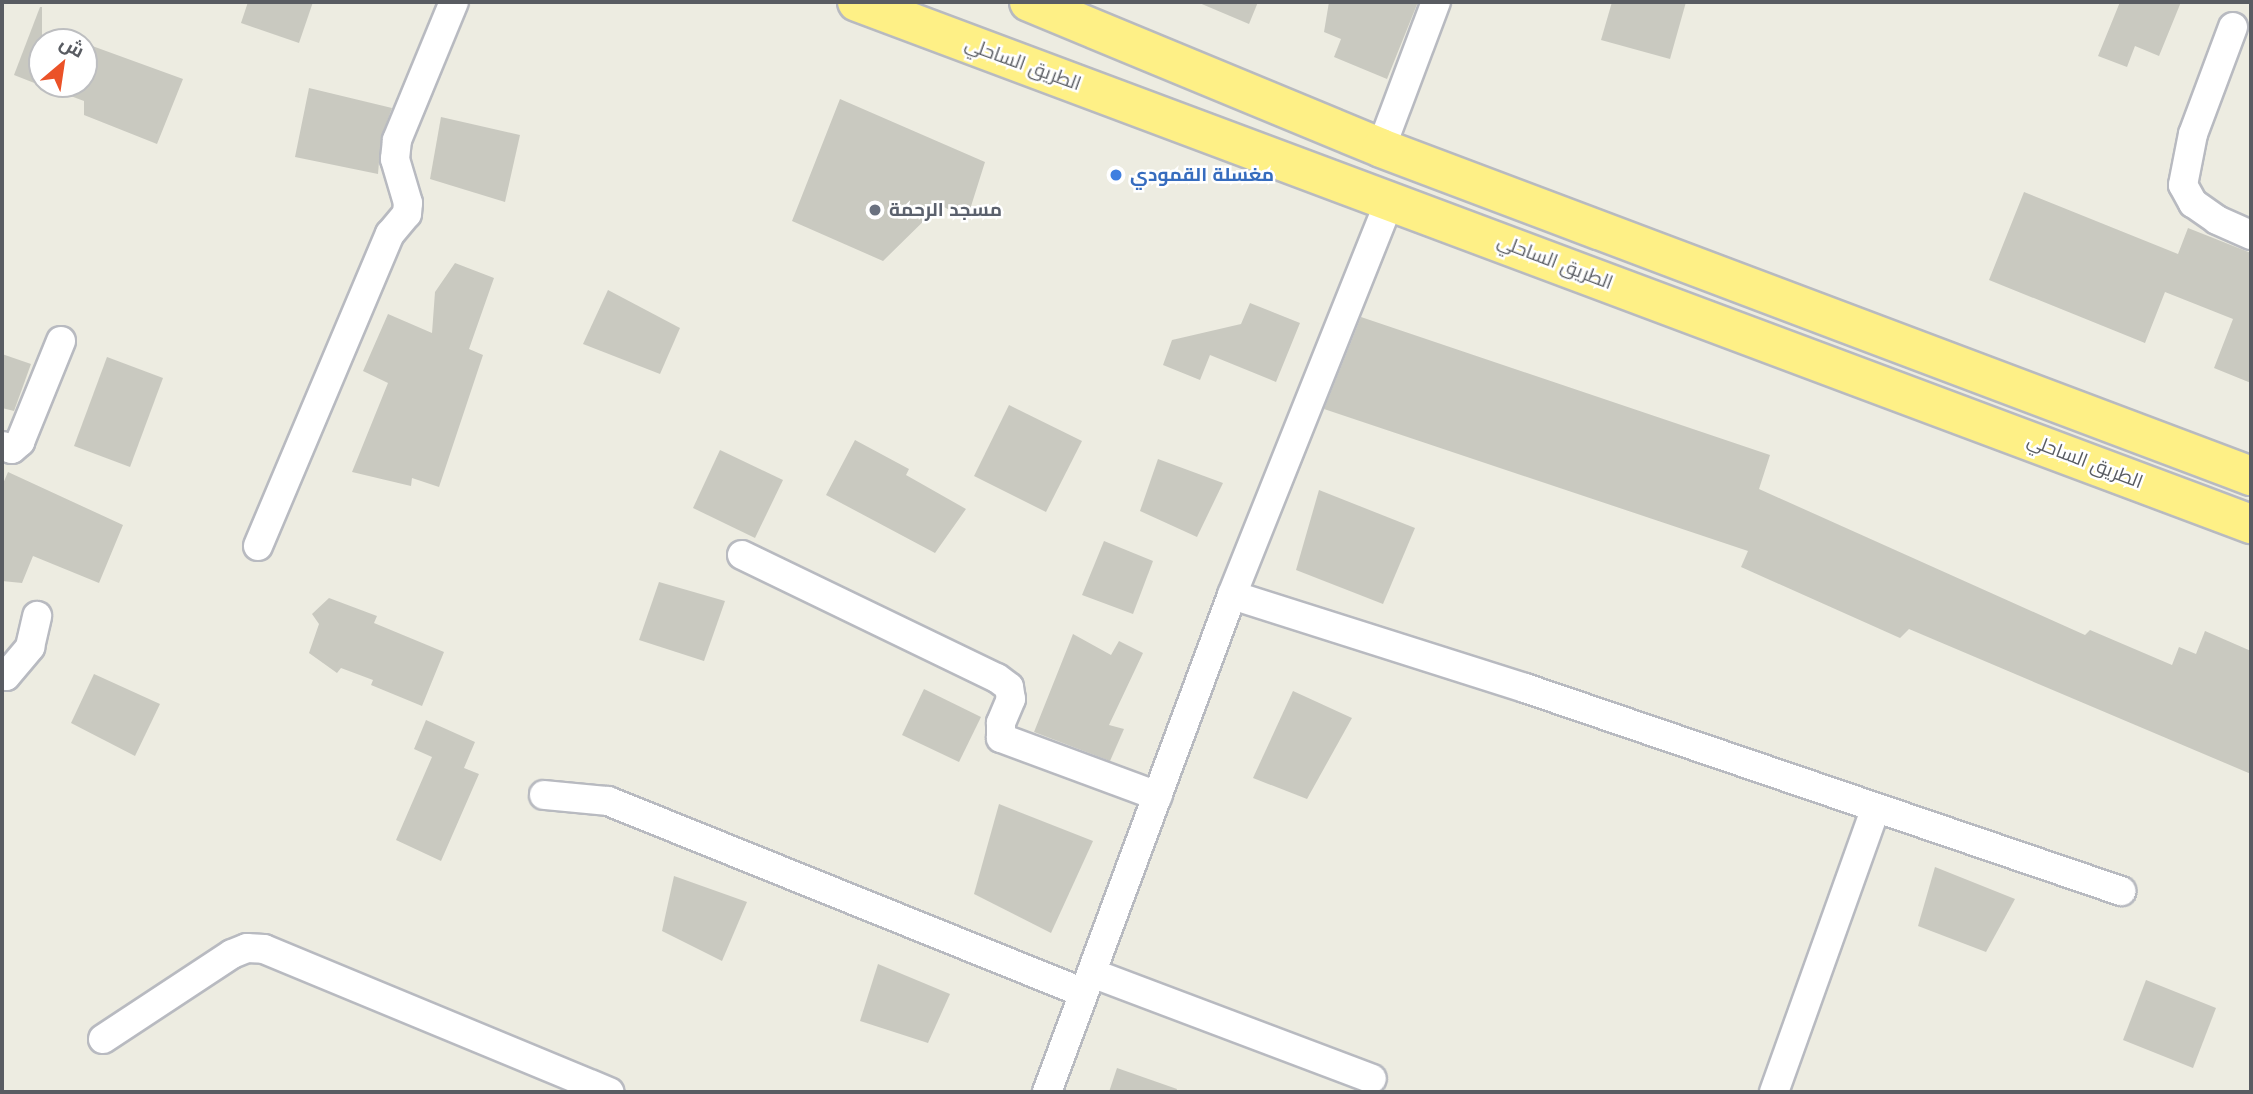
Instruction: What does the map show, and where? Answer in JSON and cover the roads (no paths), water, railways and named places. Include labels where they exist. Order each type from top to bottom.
[{"type":"highway","name":"الطريق الساحلي","points":[[857,2],[2251,524]]},
{"type":"highway","points":[[1029,2],[1381,148],[2251,476]]},
{"type":"street","points":[[258,545],[390,234],[407,214],[407,196],[395,159],[397,140],[454,2]]},
{"type":"street","points":[[1381,148],[1436,2]]},
{"type":"street","points":[[2233,27],[2193,134],[2183,185],[2193,203],[2251,235]]},
{"type":"street","points":[[1047,1092],[1232,595],[1390,200]]},
{"type":"street","points":[[2,446],[12,449],[20,442],[61,341]]},
{"type":"street","points":[[742,555],[997,678],[1009,687],[1011,699],[1001,723],[1001,738],[1158,796]]},
{"type":"street","points":[[1232,595],[1525,688],[1875,810],[2121,891]]},
{"type":"street","points":[[2,675],[6,676],[30,648],[37,616]]},
{"type":"street","points":[[544,795],[608,801],[1088,983],[1372,1079]]},
{"type":"street","points":[[1774,1092],[1875,810]]},
{"type":"street","points":[[103,1039],[232,954],[247,948],[264,949],[610,1092]]},
{"type":"place","name":"مغسلة القمودي","points":[[1116,175]]},
{"type":"place","name":"مسجد الرحمة","points":[[875,210]]}]
